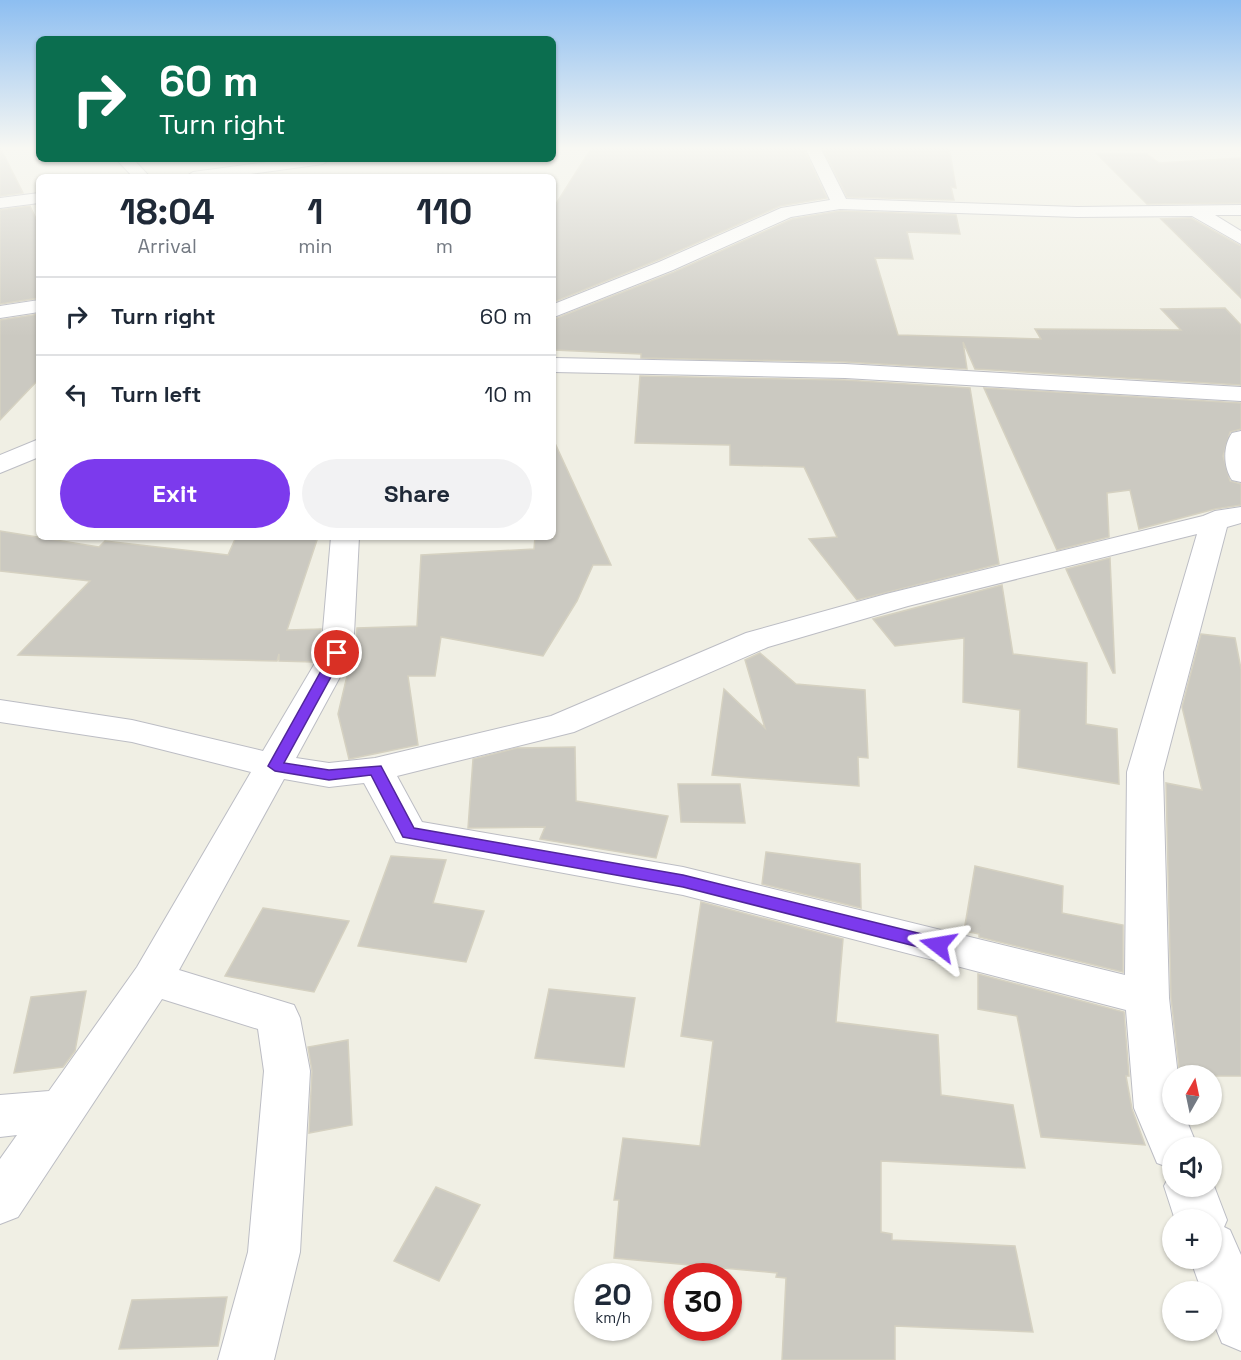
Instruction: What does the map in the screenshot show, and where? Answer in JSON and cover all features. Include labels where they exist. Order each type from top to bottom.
[{"type":"street","points":[[556,310],[666,266],[787,212],[797,210]]},
{"type":"street","points":[[1032,210],[1220,210]]},
{"type":"street","points":[[1196,211],[1241,239]]},
{"type":"street","points":[[0,312],[36,306]]},
{"type":"street","points":[[556,365],[845,371],[1241,394]]},
{"type":"street","points":[[1241,438],[1237,464],[1241,474]]},
{"type":"street","points":[[0,465],[36,448]]},
{"type":"street","points":[[0,711],[132,731],[275,766],[329,775],[375,770],[562,724],[757,640],[897,600],[1228,517]]},
{"type":"street","points":[[1170,1137],[1158,1108],[1147,998],[1145,772],[1228,517]]},
{"type":"street","points":[[0,1201],[152,979],[275,766],[337,653],[345,540]]},
{"type":"street","points":[[375,770],[409,833],[683,881],[1147,998]]},
{"type":"street","points":[[152,979],[278,1018],[287,1071],[274,1252],[246,1360]]},
{"type":"street","points":[[0,1116],[62,1110]]},
{"type":"building","points":[[0,210],[32,210],[36,219],[36,298],[0,304]]},
{"type":"building","points":[[556,210],[770,210],[658,260],[556,301]]},
{"type":"building","points":[[840,211],[956,215],[960,234],[907,232],[913,259],[875,258],[898,335],[1041,339],[1035,329],[1181,330],[1161,309],[1225,308],[1241,325],[1241,385],[975,369],[963,342],[967,369],[845,362],[641,358],[641,354],[556,350],[556,318],[674,272],[792,219]]},
{"type":"building","points":[[1191,218],[1241,246],[1241,298],[1161,219]]},
{"type":"building","points":[[36,314],[36,382],[0,420],[0,320]]},
{"type":"building","points":[[640,376],[845,380],[970,388],[999,564],[857,600],[809,539],[837,537],[804,467],[730,465],[730,445],[635,443]]},
{"type":"building","points":[[984,388],[1241,403],[1241,429],[1230,432],[1223,456],[1230,481],[1241,484],[1241,505],[1215,509],[1139,529],[1130,490],[1107,493],[1109,537],[1057,550]]},
{"type":"building","points":[[556,445],[611,565],[593,565],[577,601],[543,656],[441,637],[435,676],[408,676],[418,745],[349,759],[338,714],[350,663],[355,653],[357,628],[417,626],[421,555],[534,549],[535,540],[556,540]]},
{"type":"building","points":[[0,531],[36,537],[36,540],[56,540],[99,547],[105,541],[228,555],[235,540],[317,540],[287,630],[321,629],[319,652],[313,662],[279,661],[279,654],[277,661],[18,655],[90,581],[0,571]]},
{"type":"building","points":[[1110,558],[1115,673],[1113,673],[1066,569]]},
{"type":"building","points":[[1002,585],[1013,654],[1087,663],[1086,724],[1117,729],[1119,784],[1018,767],[1020,710],[963,702],[964,638],[895,646],[873,619]]},
{"type":"building","points":[[1201,634],[1235,638],[1241,669],[1241,1076],[1222,1076],[1222,1065],[1179,1065],[1171,998],[1166,783],[1202,790],[1182,707]]},
{"type":"building","points":[[760,653],[796,684],[865,690],[868,758],[858,757],[859,786],[712,775],[724,689],[765,728],[745,660]]},
{"type":"building","points":[[575,747],[576,801],[668,816],[656,858],[540,839],[545,827],[468,828],[473,759],[517,748]]},
{"type":"building","points":[[678,784],[740,784],[745,823],[681,822]]},
{"type":"building","points":[[766,852],[860,864],[861,908],[762,884]]},
{"type":"building","points":[[391,856],[446,860],[433,903],[484,911],[466,962],[358,946]]},
{"type":"building","points":[[975,866],[1063,886],[1062,913],[1123,925],[1123,972],[979,937],[979,934],[964,931]]},
{"type":"building","points":[[701,902],[843,939],[836,1022],[938,1035],[941,1095],[1013,1105],[1025,1168],[881,1161],[881,1232],[892,1234],[892,1240],[1015,1246],[1033,1332],[895,1326],[895,1360],[782,1360],[786,1278],[776,1277],[777,1273],[742,1270],[742,1263],[668,1263],[614,1258],[619,1200],[614,1200],[623,1138],[700,1146],[713,1041],[681,1036]]},
{"type":"building","points":[[263,908],[349,921],[314,992],[225,976]]},
{"type":"building","points":[[978,974],[1124,1012],[1129,1076],[1126,1076],[1132,1109],[1145,1145],[1041,1137],[1017,1016],[978,1009]]},
{"type":"building","points":[[549,989],[635,998],[624,1067],[535,1058]]},
{"type":"building","points":[[86,991],[75,1051],[63,1067],[14,1073],[31,997]]},
{"type":"building","points":[[348,1040],[352,1125],[309,1133],[312,1071],[308,1047]]},
{"type":"building","points":[[436,1187],[480,1205],[439,1281],[394,1261]]},
{"type":"building","points":[[227,1297],[218,1346],[119,1349],[132,1300]]},
{"type":"route","points":[[337,653],[275,766],[329,775],[375,770],[409,833],[683,881],[938,945]]}]
